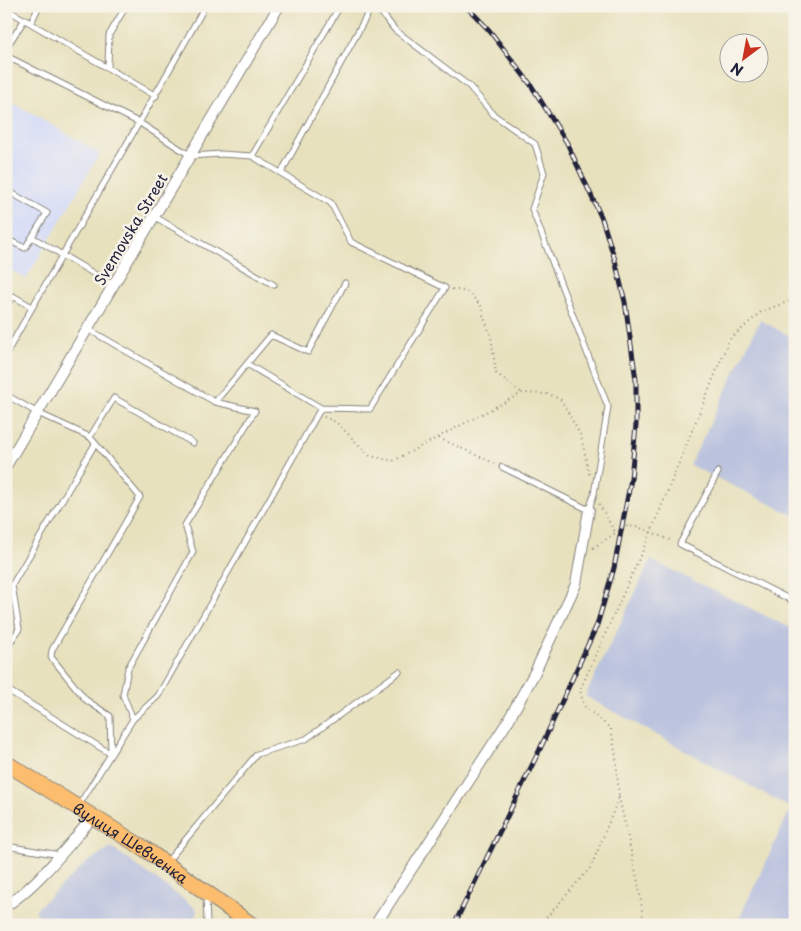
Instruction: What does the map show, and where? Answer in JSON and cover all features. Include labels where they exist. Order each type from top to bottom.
[{"type":"main road","name":"вулиця Шевченка","points":[[6,763],[165,863],[252,925]]},
{"type":"street","name":"Svemovska Street","points":[[6,466],[279,6]]},
{"type":"street","points":[[375,925],[508,721],[526,688],[576,584],[589,510]]},
{"type":"street","points":[[6,906],[18,898],[94,817]]},
{"type":"lane","points":[[31,23],[40,6]]},
{"type":"lane","points":[[108,67],[109,35],[126,6]]},
{"type":"lane","points":[[6,354],[62,254],[156,96],[205,6]]},
{"type":"lane","points":[[252,156],[340,6]]},
{"type":"lane","points":[[281,173],[372,6]]},
{"type":"lane","points":[[376,6],[395,30],[469,86],[494,115],[535,144],[544,173],[532,209],[608,407],[594,494],[589,510],[502,467]]},
{"type":"lane","points":[[6,7],[156,96]]},
{"type":"lane","points":[[6,48],[25,20]]},
{"type":"lane","points":[[6,56],[140,123],[190,156],[221,154],[252,156],[331,203],[351,242],[445,288],[370,409],[321,408],[247,364]]},
{"type":"lane","points":[[6,190],[47,213],[25,248],[6,238]]},
{"type":"lane","points":[[154,216],[274,284]]},
{"type":"lane","points":[[32,237],[114,285]]},
{"type":"lane","points":[[215,402],[271,335],[308,352],[344,282]]},
{"type":"lane","points":[[6,307],[13,296],[32,307]]},
{"type":"lane","points":[[88,329],[215,402],[255,411],[185,524],[193,552],[128,668],[123,695],[133,719]]},
{"type":"lane","points":[[6,395],[38,413],[90,437],[140,497],[52,650],[51,658],[86,700],[110,716],[111,754]]},
{"type":"lane","points":[[90,437],[114,398],[193,443]]},
{"type":"lane","points":[[78,807],[133,719],[158,696],[321,408]]},
{"type":"lane","points":[[6,649],[19,629],[12,585],[95,444]]},
{"type":"lane","points":[[718,472],[680,544],[795,602]]},
{"type":"lane","points":[[165,863],[257,754],[306,739],[399,672]]},
{"type":"lane","points":[[6,689],[111,754]]},
{"type":"lane","points":[[6,846],[60,855]]},
{"type":"lane","points":[[206,892],[207,925]]},
{"type":"path","points":[[445,288],[468,292],[483,308],[483,315],[491,336],[496,373],[522,393]]},
{"type":"path","points":[[644,925],[639,887],[619,797],[616,757],[611,729],[584,706],[580,690],[651,532],[729,340],[762,312],[795,299]]},
{"type":"path","points":[[318,414],[336,422],[370,456],[393,461],[522,393],[549,394],[561,400],[581,436],[589,475]]},
{"type":"path","points":[[438,437],[502,467]]},
{"type":"path","points":[[594,494],[615,532]]},
{"type":"path","points":[[581,557],[626,526],[638,527],[680,544]]},
{"type":"path","points":[[540,925],[591,866],[619,797]]},
{"type":"shaded area","points":[[9,100],[100,153],[26,279],[6,267],[6,104]]},
{"type":"shaded area","points":[[760,320],[795,339],[795,516],[690,465]]},
{"type":"shaded area","points":[[651,560],[795,630],[795,925],[736,925],[791,808],[585,696]]},
{"type":"shaded area","points":[[111,847],[197,909],[194,925],[44,925],[35,910],[86,863]]},
{"type":"railway","points":[[454,925],[540,749],[597,625],[614,568],[631,479],[636,425],[636,380],[625,302],[615,260],[602,219],[567,143],[531,85],[489,30],[466,6]]}]
